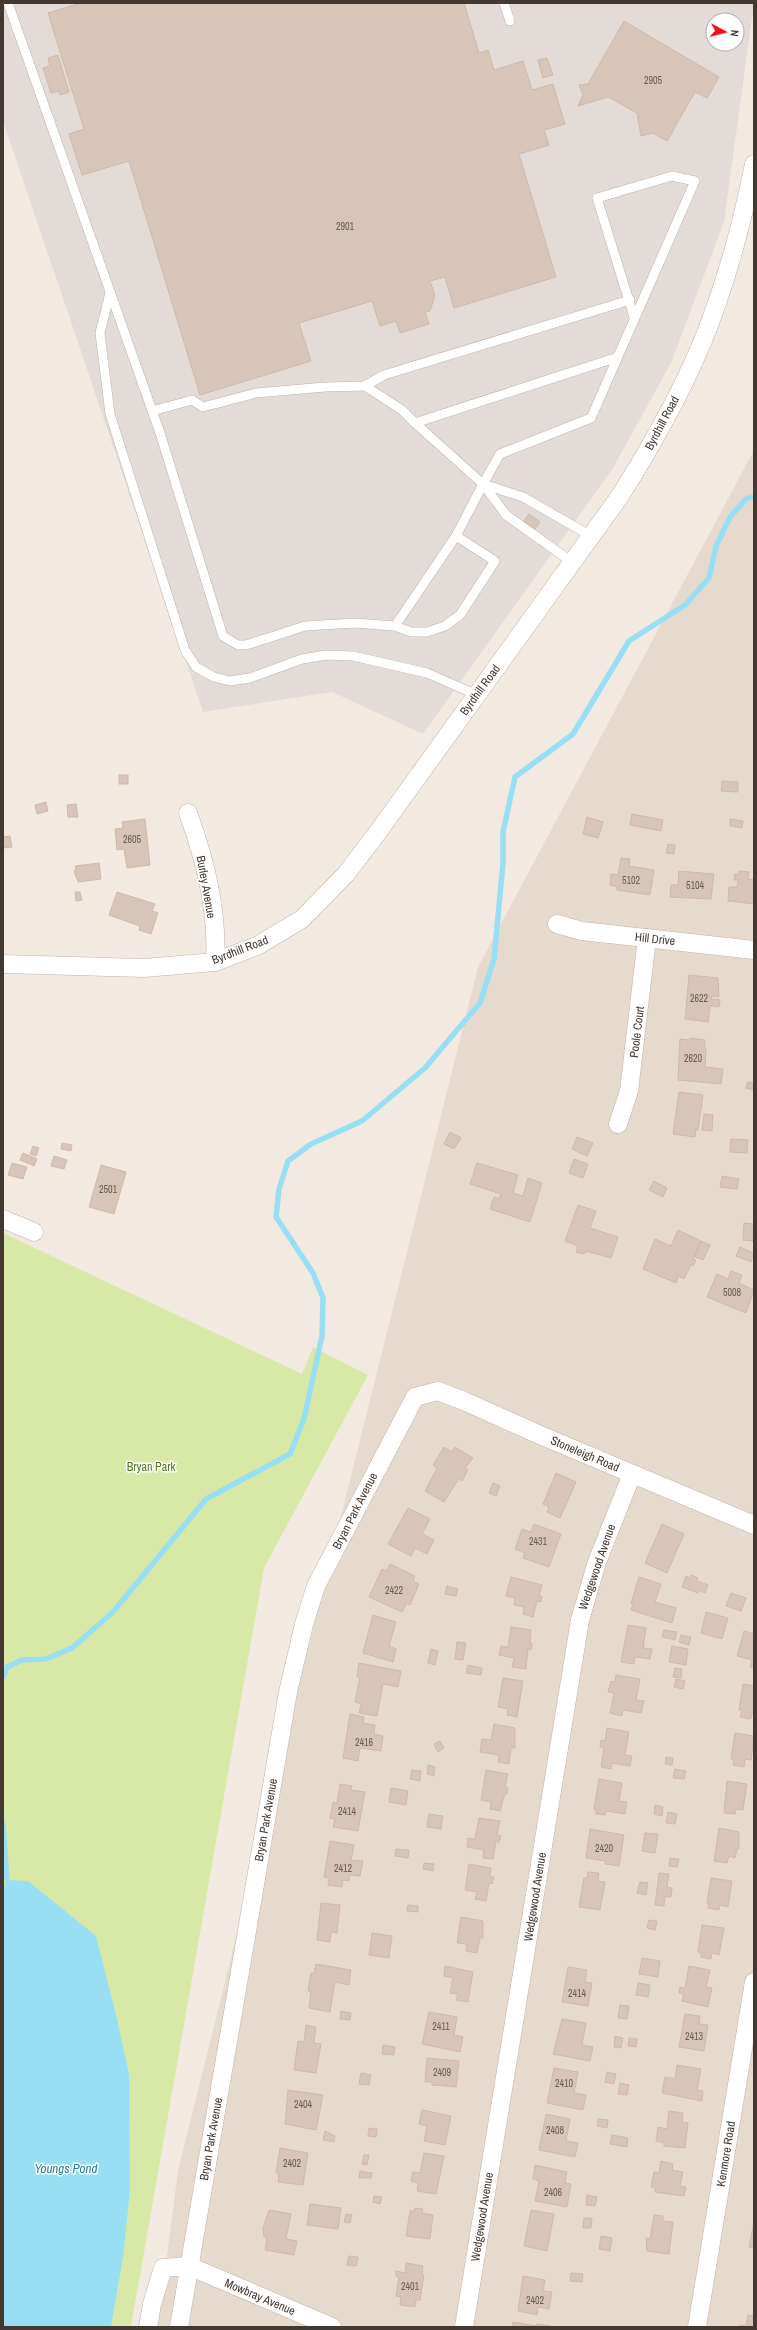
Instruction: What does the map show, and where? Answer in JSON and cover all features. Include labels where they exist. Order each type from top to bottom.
[{"type":"street","name":"Byrdhill Road","points":[[3,964],[144,968],[215,962],[270,939],[302,919],[325,898],[378,832],[620,496],[649,450],[674,403],[708,328],[732,258],[754,164]]},
{"type":"street","name":"Burley Avenue","points":[[188,813],[197,838],[208,882],[216,944],[215,962]]},
{"type":"street","name":"Hill Drive","points":[[558,924],[582,931],[754,950]]},
{"type":"street","name":"Poole Court","points":[[618,1124],[629,1091],[647,938]]},
{"type":"street","points":[[3,1219],[34,1232]]},
{"type":"street","name":"Stoneleigh Road","points":[[415,1397],[438,1391],[754,1525]]},
{"type":"street","name":"Bryan Park Avenue","points":[[179,2327],[288,1692],[304,1624],[316,1586],[415,1397]]},
{"type":"street","name":"Wedgewood Avenue","points":[[464,2327],[580,1620],[597,1562],[632,1474]]},
{"type":"street","name":"Kenmore Road","points":[[697,2327],[754,1982]]},
{"type":"street","points":[[148,2327],[152,2304],[163,2268],[189,2266]]},
{"type":"street","name":"Mowbray Avenue","points":[[189,2266],[332,2327]]},
{"type":"lane","points":[[8,3],[152,410],[223,636],[229,642],[238,645],[246,645],[305,626],[355,623],[395,626],[411,632],[427,632],[445,626],[460,615],[496,561],[456,536]]},
{"type":"lane","points":[[504,3],[510,21]]},
{"type":"lane","points":[[395,626],[456,536],[500,454],[591,418],[634,317],[695,181],[672,176],[597,198],[630,300],[634,317]]},
{"type":"lane","points":[[110,293],[100,333],[110,414],[185,650],[196,667],[214,677],[230,681],[250,678],[302,659],[326,655],[353,656],[427,674],[477,695]]},
{"type":"lane","points":[[152,410],[192,400],[203,407],[256,393],[325,387],[365,386],[384,375],[630,300]]},
{"type":"lane","points":[[415,423],[618,357]]},
{"type":"lane","points":[[365,386],[402,410],[484,484],[506,514],[572,562]]},
{"type":"lane","points":[[484,484],[523,497],[591,536]]},
{"type":"shaded area","points":[[3,3],[754,3],[724,222],[671,363],[613,468],[423,734],[332,692],[203,712],[3,121]]},
{"type":"shaded area","points":[[754,450],[754,2327],[158,2327],[178,2170],[478,967]]},
{"type":"green space","name":"Bryan Park","points":[[3,1233],[302,1374],[313,1347],[368,1375],[264,1568],[131,2327],[3,2327]]},
{"type":"water","name":"Youngs Pond","points":[[7,1880],[28,1881],[96,1936],[117,2019],[129,2074],[130,2190],[123,2257],[111,2327],[3,2327],[3,1888]]},
{"type":"building","points":[[81,3],[464,3],[479,53],[488,50],[494,70],[523,61],[532,90],[553,84],[565,124],[544,130],[549,145],[519,154],[556,277],[454,308],[445,277],[430,281],[435,295],[430,311],[425,312],[429,324],[400,333],[396,321],[380,326],[372,301],[299,323],[311,361],[200,395],[129,161],[82,175],[69,134],[84,129],[48,13]]},
{"type":"building","points":[[624,21],[719,77],[707,98],[695,92],[667,141],[653,133],[641,136],[637,113],[608,97],[578,106],[583,95],[579,85],[588,84]]},
{"type":"building","points":[[58,55],[69,92],[60,95],[59,91],[51,93],[43,68],[50,66],[48,58]]},
{"type":"building","points":[[547,58],[553,75],[543,78],[538,60]]},
{"type":"building","points":[[529,514],[540,522],[535,529],[524,521]]},
{"type":"building","points":[[119,775],[128,775],[128,784],[119,784]]},
{"type":"building","points":[[722,781],[738,782],[738,792],[721,791]]},
{"type":"building","points":[[46,802],[48,811],[37,814],[35,805]]},
{"type":"building","points":[[76,804],[78,817],[68,817],[67,805]]},
{"type":"building","points":[[632,814],[663,820],[661,831],[630,825]]},
{"type":"building","points":[[587,817],[603,822],[598,838],[583,834]]},
{"type":"building","points":[[145,819],[150,865],[127,868],[124,849],[117,850],[115,829],[123,828],[122,822]]},
{"type":"building","points":[[730,819],[743,821],[742,828],[730,826]]},
{"type":"building","points":[[10,836],[12,847],[3,848],[3,837]]},
{"type":"building","points":[[668,844],[675,845],[674,854],[666,853]]},
{"type":"building","points":[[621,858],[630,859],[629,866],[654,870],[650,895],[617,890],[617,887],[610,885],[611,874],[618,875]]},
{"type":"building","points":[[99,863],[101,879],[78,882],[74,871],[76,870],[75,866]]},
{"type":"building","points":[[679,871],[714,874],[711,899],[670,897],[671,885],[678,885]]},
{"type":"building","points":[[739,871],[749,872],[748,879],[754,880],[754,904],[728,901],[729,887],[737,887],[738,880],[734,880],[735,874],[739,874]]},
{"type":"building","points":[[75,892],[80,892],[82,900],[76,901]]},
{"type":"building","points":[[117,892],[155,904],[152,911],[158,913],[151,934],[139,930],[140,926],[109,915]]},
{"type":"building","points":[[689,975],[718,978],[719,997],[712,996],[711,999],[720,1000],[719,1007],[710,1006],[708,1022],[685,1019]]},
{"type":"building","points":[[690,1038],[705,1040],[705,1067],[723,1069],[721,1084],[678,1080],[680,1039],[690,1040]]},
{"type":"building","points":[[748,1082],[754,1083],[753,1090],[746,1088]]},
{"type":"building","points":[[679,1092],[703,1095],[698,1130],[696,1129],[695,1137],[673,1134]]},
{"type":"building","points":[[704,1114],[713,1115],[712,1131],[702,1130]]},
{"type":"building","points":[[450,1132],[461,1138],[454,1149],[444,1144]]},
{"type":"building","points":[[577,1137],[593,1143],[587,1156],[572,1149]]},
{"type":"building","points":[[731,1139],[748,1140],[747,1153],[730,1152]]},
{"type":"building","points":[[62,1143],[72,1145],[71,1151],[61,1149]]},
{"type":"building","points":[[33,1146],[39,1148],[36,1156],[30,1154]]},
{"type":"building","points":[[23,1153],[37,1159],[34,1166],[20,1160]]},
{"type":"building","points":[[54,1156],[67,1160],[64,1169],[51,1166]]},
{"type":"building","points":[[574,1159],[588,1164],[583,1178],[569,1173]]},
{"type":"building","points":[[12,1163],[27,1167],[23,1179],[8,1175]]},
{"type":"building","points":[[477,1163],[518,1175],[513,1193],[523,1196],[528,1178],[542,1183],[530,1222],[490,1209],[494,1197],[499,1199],[501,1194],[470,1184]]},
{"type":"building","points":[[101,1165],[126,1172],[114,1214],[89,1207]]},
{"type":"building","points":[[722,1176],[739,1179],[737,1189],[720,1187]]},
{"type":"building","points":[[654,1181],[667,1188],[663,1197],[649,1190]]},
{"type":"building","points":[[578,1205],[596,1211],[590,1228],[618,1237],[611,1258],[586,1251],[584,1254],[576,1252],[578,1246],[565,1241]]},
{"type":"building","points":[[744,1223],[754,1224],[753,1241],[743,1240]]},
{"type":"building","points":[[678,1230],[701,1241],[693,1259],[696,1260],[693,1266],[691,1265],[684,1279],[678,1276],[676,1283],[643,1269],[655,1239],[671,1246]]},
{"type":"building","points":[[701,1241],[710,1245],[703,1260],[695,1257]]},
{"type":"building","points":[[740,1247],[754,1253],[751,1262],[736,1256]]},
{"type":"building","points":[[731,1271],[742,1275],[739,1283],[754,1290],[746,1313],[707,1297],[717,1274],[728,1279]]},
{"type":"building","points":[[444,1447],[452,1452],[455,1447],[473,1458],[465,1468],[468,1470],[462,1481],[459,1479],[444,1502],[425,1491],[437,1468],[433,1465]]},
{"type":"building","points":[[556,1473],[576,1482],[560,1518],[547,1512],[549,1507],[543,1504]]},
{"type":"building","points":[[493,1483],[500,1486],[496,1496],[489,1493]]},
{"type":"building","points":[[408,1508],[430,1519],[422,1534],[434,1540],[427,1554],[415,1548],[411,1556],[388,1544]]},
{"type":"building","points":[[534,1524],[561,1534],[549,1567],[523,1558],[525,1553],[515,1549],[522,1529],[531,1532]]},
{"type":"building","points":[[662,1524],[684,1534],[667,1573],[645,1563]]},
{"type":"building","points":[[390,1564],[415,1576],[413,1581],[419,1584],[410,1605],[407,1603],[402,1612],[369,1597],[382,1569],[387,1571]]},
{"type":"building","points":[[691,1575],[698,1578],[697,1581],[708,1585],[705,1593],[699,1590],[698,1593],[682,1587],[686,1576],[690,1578]]},
{"type":"building","points":[[511,1577],[542,1585],[539,1596],[542,1596],[541,1602],[537,1601],[533,1617],[523,1614],[524,1607],[514,1605],[515,1598],[506,1596]]},
{"type":"building","points":[[639,1577],[661,1584],[655,1602],[676,1608],[672,1623],[631,1610],[633,1604],[631,1603]]},
{"type":"building","points":[[447,1586],[458,1589],[456,1596],[445,1594]]},
{"type":"building","points":[[731,1593],[746,1598],[741,1611],[726,1606]]},
{"type":"building","points":[[706,1612],[728,1618],[722,1639],[701,1633]]},
{"type":"building","points":[[373,1615],[396,1622],[389,1646],[396,1649],[393,1662],[363,1653]]},
{"type":"building","points":[[628,1625],[646,1628],[643,1648],[652,1649],[650,1659],[635,1657],[634,1664],[621,1662]]},
{"type":"building","points":[[511,1627],[531,1630],[530,1643],[532,1644],[531,1650],[528,1649],[526,1669],[512,1667],[514,1658],[499,1655],[501,1646],[508,1647]]},
{"type":"building","points":[[664,1630],[677,1632],[675,1640],[662,1637]]},
{"type":"building","points":[[744,1631],[754,1634],[754,1668],[750,1667],[752,1660],[737,1656]]},
{"type":"building","points":[[681,1635],[691,1637],[689,1645],[679,1642]]},
{"type":"building","points":[[457,1642],[466,1643],[463,1660],[455,1659]]},
{"type":"building","points":[[672,1646],[688,1649],[686,1665],[669,1662]]},
{"type":"building","points":[[431,1649],[438,1651],[435,1665],[428,1663]]},
{"type":"building","points":[[359,1663],[401,1671],[398,1687],[383,1684],[377,1716],[359,1713],[361,1704],[355,1702],[360,1677],[357,1677]]},
{"type":"building","points":[[468,1665],[482,1668],[481,1675],[466,1673]]},
{"type":"building","points":[[675,1668],[682,1669],[681,1678],[673,1677]]},
{"type":"building","points":[[616,1675],[640,1679],[636,1700],[644,1701],[641,1713],[623,1710],[622,1716],[610,1713],[614,1693],[608,1692],[611,1681],[615,1682]]},
{"type":"building","points":[[503,1678],[523,1681],[517,1717],[507,1715],[508,1709],[498,1707]]},
{"type":"building","points":[[676,1679],[685,1681],[683,1689],[674,1687]]},
{"type":"building","points":[[743,1684],[754,1686],[754,1713],[752,1713],[751,1719],[740,1717],[742,1711],[739,1710]]},
{"type":"building","points":[[350,1714],[364,1717],[363,1723],[375,1725],[374,1734],[383,1736],[381,1751],[360,1748],[358,1761],[343,1758]]},
{"type":"building","points":[[494,1724],[515,1728],[515,1748],[511,1748],[509,1764],[498,1762],[499,1755],[480,1752],[482,1739],[491,1740]]},
{"type":"building","points":[[607,1728],[629,1732],[625,1755],[632,1756],[630,1766],[612,1763],[611,1769],[601,1767],[604,1748],[600,1747],[601,1740],[605,1741]]},
{"type":"building","points":[[735,1733],[754,1736],[751,1760],[745,1759],[744,1767],[733,1765],[734,1759],[731,1759]]},
{"type":"building","points":[[440,1741],[444,1748],[438,1752],[434,1744]]},
{"type":"building","points":[[666,1757],[673,1758],[672,1765],[665,1764]]},
{"type":"building","points":[[428,1765],[435,1767],[434,1776],[427,1774]]},
{"type":"building","points":[[675,1769],[686,1771],[684,1779],[673,1778]]},
{"type":"building","points":[[412,1770],[421,1771],[420,1781],[410,1779]]},
{"type":"building","points":[[486,1770],[508,1774],[505,1787],[508,1788],[507,1794],[505,1793],[500,1811],[490,1809],[491,1802],[481,1800]]},
{"type":"building","points":[[599,1779],[622,1783],[619,1801],[627,1802],[625,1814],[606,1811],[605,1815],[596,1814],[596,1810],[594,1809]]},
{"type":"building","points":[[727,1781],[747,1784],[743,1810],[736,1809],[735,1814],[724,1813]]},
{"type":"building","points":[[340,1784],[352,1786],[351,1790],[365,1792],[358,1831],[333,1827],[335,1819],[330,1818],[333,1802],[337,1803]]},
{"type":"building","points":[[391,1788],[408,1791],[406,1805],[389,1802]]},
{"type":"building","points":[[655,1805],[663,1807],[662,1816],[654,1814]]},
{"type":"building","points":[[668,1812],[677,1814],[675,1824],[666,1823]]},
{"type":"building","points":[[429,1814],[443,1816],[441,1829],[427,1827]]},
{"type":"building","points":[[479,1818],[500,1821],[497,1835],[501,1836],[499,1842],[496,1842],[493,1859],[483,1858],[484,1850],[467,1847],[468,1838],[475,1839]]},
{"type":"building","points":[[719,1828],[739,1832],[739,1849],[737,1849],[735,1858],[729,1856],[727,1863],[714,1861]]},
{"type":"building","points":[[590,1829],[624,1835],[619,1866],[605,1864],[606,1861],[586,1858]]},
{"type":"building","points":[[645,1833],[658,1834],[655,1853],[642,1851]]},
{"type":"building","points":[[330,1841],[354,1845],[351,1860],[363,1861],[360,1876],[350,1875],[349,1881],[343,1880],[342,1887],[328,1885],[329,1878],[324,1877]]},
{"type":"building","points":[[396,1849],[409,1850],[408,1858],[395,1856]]},
{"type":"building","points":[[670,1858],[679,1859],[677,1867],[669,1866]]},
{"type":"building","points":[[424,1863],[434,1864],[433,1871],[423,1869]]},
{"type":"building","points":[[469,1864],[491,1868],[490,1876],[494,1877],[492,1884],[489,1883],[486,1901],[475,1899],[477,1892],[465,1890]]},
{"type":"building","points":[[588,1872],[599,1873],[598,1881],[605,1882],[600,1910],[579,1907],[584,1878],[587,1878]]},
{"type":"building","points":[[659,1873],[669,1874],[667,1887],[672,1888],[671,1897],[665,1897],[664,1906],[655,1905]]},
{"type":"building","points":[[711,1878],[732,1881],[728,1907],[720,1905],[719,1910],[708,1908],[709,1903],[707,1903]]},
{"type":"building","points":[[640,1882],[648,1883],[646,1895],[637,1893]]},
{"type":"building","points":[[321,1903],[340,1905],[337,1933],[331,1932],[330,1942],[317,1940]]},
{"type":"building","points":[[408,1905],[418,1906],[418,1912],[407,1911]]},
{"type":"building","points":[[461,1917],[483,1921],[483,1938],[480,1938],[477,1953],[466,1951],[467,1944],[457,1943]]},
{"type":"building","points":[[649,1920],[657,1921],[655,1930],[647,1928]]},
{"type":"building","points":[[702,1925],[724,1928],[719,1955],[712,1953],[711,1959],[701,1957],[701,1953],[698,1952]]},
{"type":"building","points":[[372,1933],[392,1936],[389,1958],[369,1955]]},
{"type":"building","points":[[642,1958],[660,1961],[658,1977],[639,1974]]},
{"type":"building","points":[[316,1964],[351,1970],[349,1985],[335,1982],[330,2012],[309,2008],[311,1991],[308,1991],[311,1973],[314,1973]]},
{"type":"building","points":[[445,1966],[473,1972],[468,2002],[456,2000],[458,1994],[450,1993],[453,1978],[444,1976]]},
{"type":"building","points":[[689,1966],[710,1970],[706,1987],[712,1988],[708,2007],[682,2001],[684,1994],[679,1993],[680,1987],[685,1988]]},
{"type":"building","points":[[568,1967],[587,1970],[585,1982],[592,1983],[588,2006],[562,2002]]},
{"type":"building","points":[[638,1983],[650,1985],[648,1997],[636,1995]]},
{"type":"building","points":[[620,2005],[629,2006],[627,2019],[618,2018]]},
{"type":"building","points":[[341,2011],[351,2013],[350,2020],[340,2019]]},
{"type":"building","points":[[429,2012],[457,2017],[454,2035],[463,2037],[460,2052],[422,2044]]},
{"type":"building","points":[[685,2014],[700,2016],[699,2024],[708,2025],[704,2051],[679,2047]]},
{"type":"building","points":[[562,2019],[586,2023],[582,2045],[593,2047],[590,2061],[553,2054]]},
{"type":"building","points":[[306,2025],[316,2027],[314,2043],[321,2044],[316,2073],[294,2070],[298,2041],[304,2042]]},
{"type":"building","points":[[615,2036],[623,2038],[621,2048],[614,2047]]},
{"type":"building","points":[[629,2038],[637,2039],[636,2047],[628,2046]]},
{"type":"building","points":[[383,2045],[395,2047],[394,2055],[382,2054]]},
{"type":"building","points":[[427,2058],[459,2061],[456,2087],[432,2085],[432,2082],[425,2082]]},
{"type":"building","points":[[677,2065],[701,2069],[697,2090],[703,2091],[702,2101],[662,2093],[665,2077],[675,2079]]},
{"type":"building","points":[[554,2068],[578,2072],[574,2093],[586,2095],[583,2110],[547,2103]]},
{"type":"building","points":[[607,2072],[616,2074],[614,2084],[605,2082]]},
{"type":"building","points":[[361,2073],[371,2075],[369,2085],[359,2084]]},
{"type":"building","points":[[620,2083],[629,2085],[627,2095],[618,2094]]},
{"type":"building","points":[[288,2090],[323,2095],[316,2130],[285,2124]]},
{"type":"building","points":[[422,2110],[451,2116],[445,2145],[424,2141],[427,2126],[419,2124]]},
{"type":"building","points":[[669,2111],[683,2113],[682,2122],[688,2123],[685,2148],[664,2146],[664,2143],[656,2141],[658,2127],[667,2129]]},
{"type":"building","points":[[546,2114],[570,2119],[566,2141],[578,2143],[575,2157],[539,2150]]},
{"type":"building","points":[[598,2119],[608,2120],[607,2128],[597,2126]]},
{"type":"building","points":[[369,2128],[377,2129],[376,2137],[368,2136]]},
{"type":"building","points":[[325,2131],[335,2136],[334,2142],[323,2140]]},
{"type":"building","points":[[612,2135],[628,2138],[627,2147],[610,2144]]},
{"type":"building","points":[[280,2148],[308,2153],[303,2185],[278,2182],[279,2173],[276,2173]]},
{"type":"building","points":[[424,2153],[444,2156],[436,2194],[417,2191],[418,2183],[411,2181],[413,2172],[420,2173]]},
{"type":"building","points":[[364,2155],[369,2155],[367,2165],[362,2164]]},
{"type":"building","points":[[661,2161],[673,2164],[672,2170],[683,2172],[680,2186],[686,2187],[684,2196],[655,2192],[655,2188],[651,2187],[654,2172],[659,2173]]},
{"type":"building","points":[[535,2165],[567,2172],[565,2183],[571,2184],[567,2207],[535,2201],[539,2181],[533,2179]]},
{"type":"building","points":[[360,2171],[372,2173],[371,2178],[359,2178]]},
{"type":"building","points":[[587,2195],[597,2197],[595,2206],[586,2205]]},
{"type":"building","points":[[374,2196],[382,2197],[380,2204],[373,2202]]},
{"type":"building","points":[[310,2204],[341,2208],[338,2229],[307,2225]]},
{"type":"building","points":[[415,2208],[423,2209],[422,2213],[433,2215],[430,2239],[406,2236],[410,2211],[414,2211]]},
{"type":"building","points":[[269,2210],[291,2214],[286,2239],[297,2241],[294,2255],[265,2250],[267,2237],[264,2237],[263,2228]]},
{"type":"building","points":[[531,2210],[554,2214],[547,2251],[524,2246]]},
{"type":"building","points":[[346,2214],[352,2215],[350,2223],[344,2222]]},
{"type":"building","points":[[654,2215],[663,2216],[663,2221],[673,2222],[669,2254],[647,2251],[646,2238],[650,2239]]},
{"type":"building","points":[[584,2218],[592,2218],[591,2228],[583,2228]]},
{"type":"building","points":[[754,2222],[754,2248],[749,2247]]},
{"type":"building","points":[[601,2236],[612,2238],[610,2251],[599,2249]]},
{"type":"building","points":[[349,2256],[358,2257],[356,2266],[347,2265]]},
{"type":"building","points":[[406,2263],[423,2266],[422,2275],[424,2275],[420,2300],[416,2300],[415,2307],[400,2305],[401,2297],[396,2296],[399,2277],[396,2276],[396,2271],[405,2273]]},
{"type":"building","points":[[571,2273],[583,2274],[582,2282],[570,2281]]},
{"type":"building","points":[[523,2276],[545,2280],[543,2291],[552,2292],[549,2309],[538,2307],[537,2315],[518,2311]]},
{"type":"building","points":[[754,2306],[754,2327],[740,2327],[740,2325],[746,2326],[748,2315],[753,2316]]},
{"type":"building","points":[[513,2322],[536,2326],[537,2324],[550,2326],[512,2327]]},
{"type":"waterway","points":[[3,1677],[7,1667],[22,1660],[46,1659],[72,1648],[113,1612],[206,1499],[290,1454],[304,1419],[322,1336],[323,1298],[313,1273],[276,1217],[279,1189],[288,1161],[311,1144],[362,1121],[425,1068],[480,1003],[494,959],[503,863],[503,832],[515,777],[573,734],[629,641],[685,605],[709,578],[716,546],[730,517],[746,499],[754,496]]},
{"type":"waterway","points":[[3,1824],[7,1880]]}]
